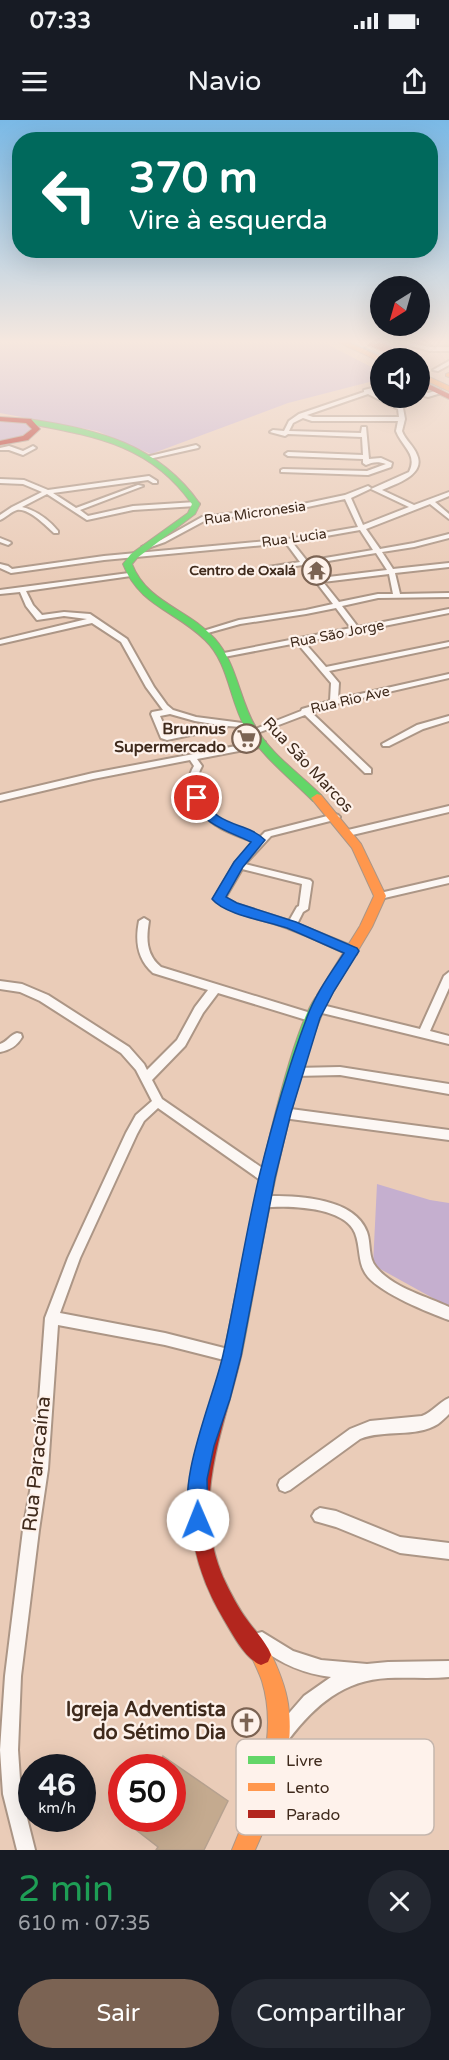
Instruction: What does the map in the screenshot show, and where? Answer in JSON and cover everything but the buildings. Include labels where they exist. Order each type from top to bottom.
[{"type":"main road","points":[[22,421],[36,429],[27,444]]},
{"type":"main road","points":[[25,421],[89,433],[125,445],[177,477],[191,494],[196,504],[185,520],[139,551],[128,564],[129,575]]},
{"type":"main road","points":[[1,447],[27,444],[57,432],[89,433]]},
{"type":"main road","name":"Rua São Marcos","points":[[129,575],[138,586],[204,632],[224,655],[251,729],[262,744],[348,833],[362,855],[380,896]]},
{"type":"main road","points":[[279,1739],[278,1704],[274,1682],[263,1656],[226,1606],[206,1560],[198,1520],[198,1479],[205,1446],[221,1399],[232,1356],[267,1178],[295,1072],[315,1013],[352,951],[380,896]]},
{"type":"main road","points":[[243,1850],[249,1835]]},
{"type":"street","points":[[285,434],[293,421]]},
{"type":"street","points":[[364,421],[368,488],[415,508]]},
{"type":"street","points":[[377,490],[414,470],[416,462],[412,449],[399,429],[401,421]]},
{"type":"street","points":[[273,432],[364,435]]},
{"type":"street","points":[[149,458],[196,447]]},
{"type":"street","points":[[283,471],[368,473],[382,470],[389,464],[381,460],[288,454]]},
{"type":"street","points":[[0,518],[47,492],[149,478],[155,482],[75,510]]},
{"type":"street","points":[[0,481],[26,482],[47,492],[87,518],[133,508],[196,504]]},
{"type":"street","name":"Rua Micronesia","points":[[139,551],[163,541],[204,518],[283,510],[347,497],[368,488]]},
{"type":"street","name":"Rua Lucia","points":[[139,551],[288,541],[362,528],[449,494]]},
{"type":"street","points":[[347,497],[362,528],[391,571],[397,583],[397,597]]},
{"type":"street","points":[[431,501],[449,518]]},
{"type":"street","points":[[0,507],[12,510],[26,509],[56,532]]},
{"type":"street","points":[[262,570],[447,539]]},
{"type":"street","points":[[0,540],[8,543]]},
{"type":"street","points":[[288,541],[357,630]]},
{"type":"street","points":[[0,566],[10,571],[139,551]]},
{"type":"street","points":[[320,580],[449,565]]},
{"type":"street","points":[[0,592],[129,575]]},
{"type":"street","points":[[21,589],[40,618],[80,614],[124,641],[150,687],[170,712]]},
{"type":"street","points":[[204,632],[239,622],[288,615],[378,596],[447,595],[449,603]]},
{"type":"street","name":"Rua São Jorge","points":[[224,655],[449,611]]},
{"type":"street","points":[[0,642],[93,620]]},
{"type":"street","points":[[299,641],[336,687],[334,702]]},
{"type":"street","points":[[324,670],[449,644]]},
{"type":"street","name":"Rua Rio Ave","points":[[251,729],[334,702],[449,676]]},
{"type":"street","points":[[305,711],[368,771]]},
{"type":"street","points":[[230,724],[207,731],[167,737],[164,736],[155,714],[170,712],[195,719],[230,724],[251,729]]},
{"type":"street","points":[[386,744],[420,727],[449,718]]},
{"type":"street","points":[[0,798],[34,789],[262,744]]},
{"type":"street","points":[[192,757],[198,766],[194,771],[193,782],[199,805],[220,824],[259,840]]},
{"type":"street","points":[[348,833],[449,809]]},
{"type":"street","points":[[335,817],[268,834],[259,840],[238,865],[219,899],[233,906],[291,925],[352,951]]},
{"type":"street","points":[[238,865],[307,882],[303,909],[300,909],[291,925]]},
{"type":"street","points":[[380,896],[449,880]]},
{"type":"street","points":[[144,921],[141,937],[142,949],[152,967],[163,973],[315,1013],[424,1032],[449,1040]]},
{"type":"street","points":[[424,1032],[449,977]]},
{"type":"street","points":[[0,985],[22,988],[44,998],[125,1050],[147,1078],[158,1102],[267,1178]]},
{"type":"street","points":[[147,1078],[181,1043],[199,1010],[216,987]]},
{"type":"street","points":[[0,1048],[8,1046],[16,1037]]},
{"type":"street","points":[[295,1072],[340,1071],[449,1089]]},
{"type":"street","name":"Rua Paracaína","points":[[26,1850],[12,1794],[9,1750],[15,1665],[31,1530],[41,1469],[52,1318],[74,1258],[125,1147],[140,1119],[158,1102]]},
{"type":"street","points":[[283,1113],[449,1135]]},
{"type":"street","points":[[262,1203],[276,1200],[319,1206],[348,1215],[355,1220],[361,1232],[368,1265],[372,1272],[383,1282],[449,1314]]},
{"type":"street","points":[[52,1318],[165,1339],[232,1356]]},
{"type":"street","points":[[285,1485],[355,1434],[370,1428],[403,1426],[433,1419],[449,1404]]},
{"type":"street","points":[[320,1516],[336,1519],[400,1545],[449,1551]]},
{"type":"street","points":[[251,1642],[262,1640],[305,1666],[369,1672],[449,1669]]},
{"type":"street","points":[[279,1739],[303,1708],[322,1691],[369,1672]]},
{"type":"shaded area","points":[[0,421],[22,422],[30,426],[31,431],[21,438],[0,441]]},
{"type":"shaded area","points":[[42,421],[240,421],[151,454],[97,431]]},
{"type":"shaded area","points":[[377,1184],[430,1200],[449,1203],[449,1307],[373,1265]]},
{"type":"traffic: fast","points":[[28,421],[75,429],[123,444],[165,468],[182,485],[196,504],[191,514],[134,556],[127,564],[132,577],[151,598],[210,639],[224,659],[244,714],[255,736],[271,755],[317,798]]},
{"type":"traffic: fast","points":[[233,1353],[273,1151],[305,1038],[324,995]]},
{"type":"traffic: slow","points":[[317,798],[357,847],[380,896],[366,927],[324,995]]},
{"type":"traffic: slow","points":[[261,1655],[272,1679],[277,1704],[278,1739]]},
{"type":"traffic: slow","points":[[243,1850],[250,1835]]},
{"type":"traffic: jam","points":[[0,443],[25,438],[36,429],[28,421],[24,421]]},
{"type":"traffic: jam","points":[[233,1353],[203,1463],[199,1488],[201,1535],[206,1558],[225,1603],[261,1655]]},
{"type":"place","name":"Centro de Oxalá","points":[[317,570]]},
{"type":"place","name":"Brunnus Supermercado","points":[[247,738]]},
{"type":"place","name":"Igreja Adventista do Sétimo Dia","points":[[247,1722]]},
{"type":"route","points":[[197,798],[199,805],[218,823],[259,840],[238,865],[219,899],[233,906],[291,925],[352,951],[313,1018],[283,1113],[267,1178],[232,1356],[221,1399],[205,1446],[198,1479],[198,1520]]}]
